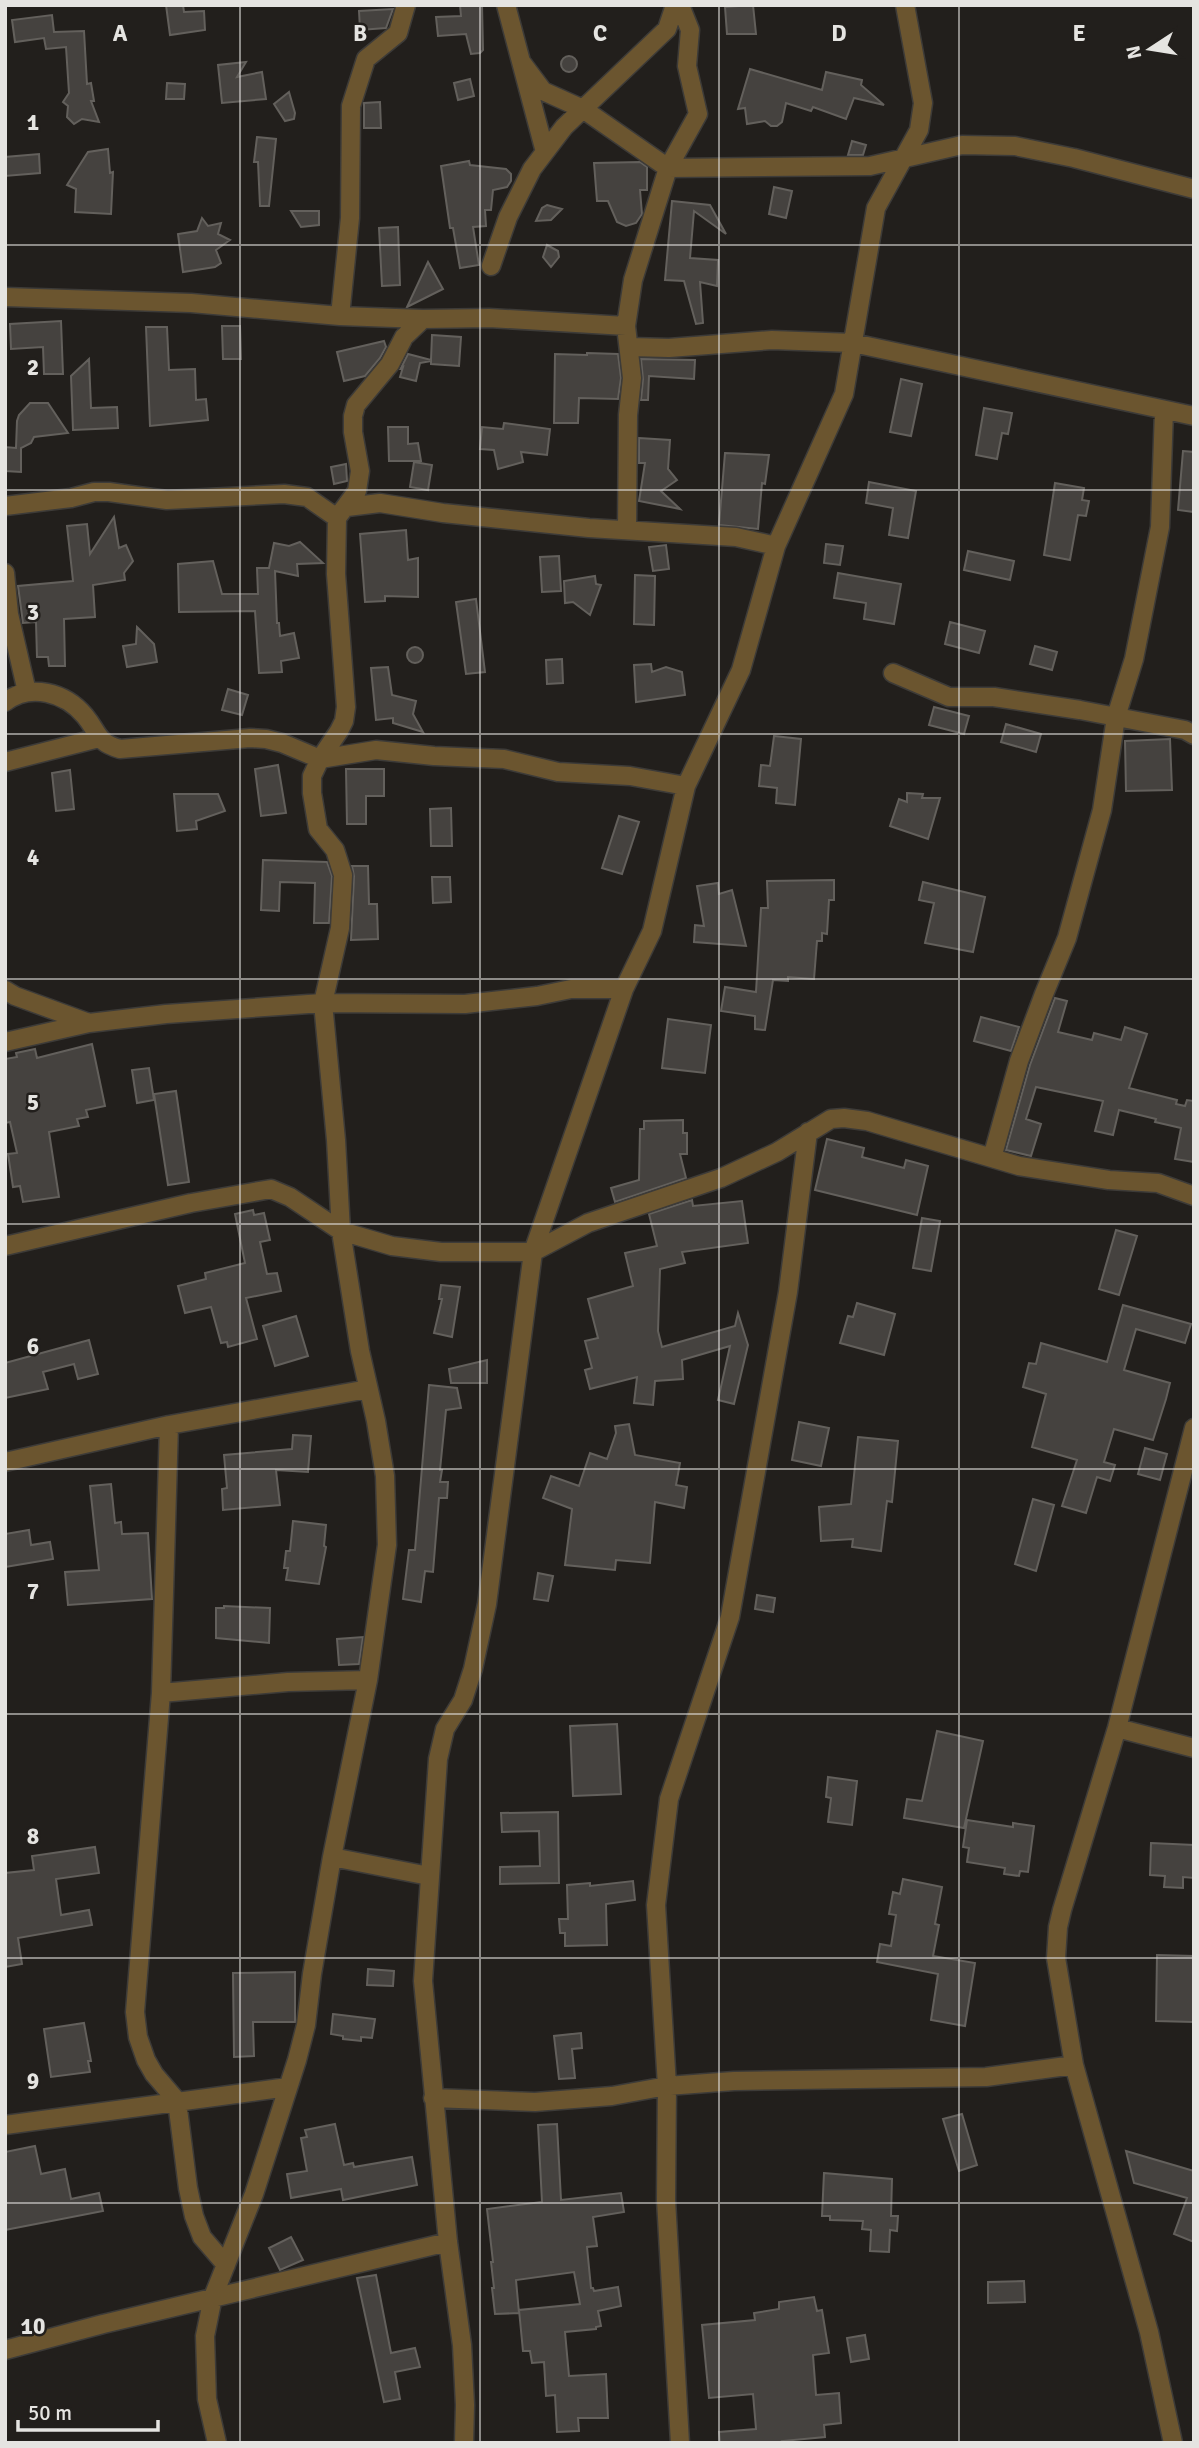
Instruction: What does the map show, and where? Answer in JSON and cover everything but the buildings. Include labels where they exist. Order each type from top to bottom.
[{"type":"street","points":[[340,316],[350,218],[351,106],[366,58],[398,33],[406,5]]},
{"type":"street","points":[[506,5],[545,152]]},
{"type":"street","points":[[491,266],[508,217],[532,169],[564,127],[667,29],[678,5]]},
{"type":"street","points":[[627,530],[628,415],[632,378],[626,326],[633,280],[668,168],[698,114],[687,66],[690,30],[678,5]]},
{"type":"street","points":[[464,2443],[462,2345],[448,2242],[423,1981],[438,1759],[445,1729],[463,1700],[473,1669],[487,1604],[533,1252],[624,989],[652,931],[686,786],[741,670],[776,546],[844,394],[876,208],[919,130],[923,103],[905,5]]},
{"type":"street","points":[[522,63],[543,91],[583,109],[668,168],[870,166],[962,145],[1015,146],[1074,158],[1194,189]]},
{"type":"street","points":[[5,297],[191,303],[340,316],[489,318],[626,326]]},
{"type":"street","points":[[217,2443],[207,2399],[205,2336],[213,2297],[254,2194],[306,2025],[332,1857],[368,1680],[384,1576],[387,1514],[385,1476],[341,1231],[336,1140],[323,1003],[340,928],[343,875],[335,850],[318,829],[312,776],[339,731],[346,707],[336,573],[342,513],[356,491],[360,471],[353,416],[356,405],[390,364],[404,337],[423,319]]},
{"type":"street","points":[[630,347],[669,348],[772,340],[853,343],[1194,416]]},
{"type":"street","points":[[992,1158],[1019,1061],[1071,926],[1102,810],[1116,717],[1134,659],[1160,527],[1164,410]]},
{"type":"street","points":[[5,506],[71,498],[94,492],[167,500],[284,494],[307,497],[342,513],[380,503],[443,513],[736,537],[776,546]]},
{"type":"street","points":[[5,573],[9,614],[27,692]]},
{"type":"street","points":[[893,673],[948,697],[994,697],[1185,730],[1194,736]]},
{"type":"street","points":[[5,702],[15,695],[27,692],[44,691],[61,697],[86,716],[106,745],[120,749],[266,739],[320,759],[376,750],[504,759],[558,772],[630,776],[686,786]]},
{"type":"street","points":[[5,762],[99,738]]},
{"type":"street","points":[[5,1042],[89,1023],[166,1014],[323,1003],[465,1004],[537,996],[571,989],[624,989]]},
{"type":"street","points":[[5,990],[89,1023]]},
{"type":"street","points":[[5,1246],[191,1203],[271,1189],[290,1197],[341,1231],[392,1246],[441,1252],[533,1252],[588,1223],[721,1178],[777,1152],[831,1119],[844,1118],[867,1121],[1018,1166],[1097,1178],[1158,1183],[1194,1196]]},
{"type":"street","points":[[680,2443],[666,2200],[667,2086],[656,1905],[669,1799],[730,1617],[788,1292],[808,1132]]},
{"type":"street","points":[[5,1462],[169,1425],[368,1389]]},
{"type":"street","points":[[169,1425],[161,1693],[135,2012],[138,2037],[146,2060],[177,2101],[194,2216],[202,2236],[226,2265]]},
{"type":"street","points":[[1173,2443],[1149,2332],[1074,2065],[1056,1958],[1058,1927],[1117,1728],[1194,1428]]},
{"type":"street","points":[[161,1693],[288,1682],[368,1680]]},
{"type":"street","points":[[1117,1728],[1194,1748]]},
{"type":"street","points":[[332,1857],[429,1876]]},
{"type":"street","points":[[433,2098],[534,2102],[612,2096],[667,2086],[734,2081],[986,2077],[1074,2065]]},
{"type":"street","points":[[5,2125],[288,2087]]},
{"type":"street","points":[[5,2350],[213,2297],[448,2242]]}]
